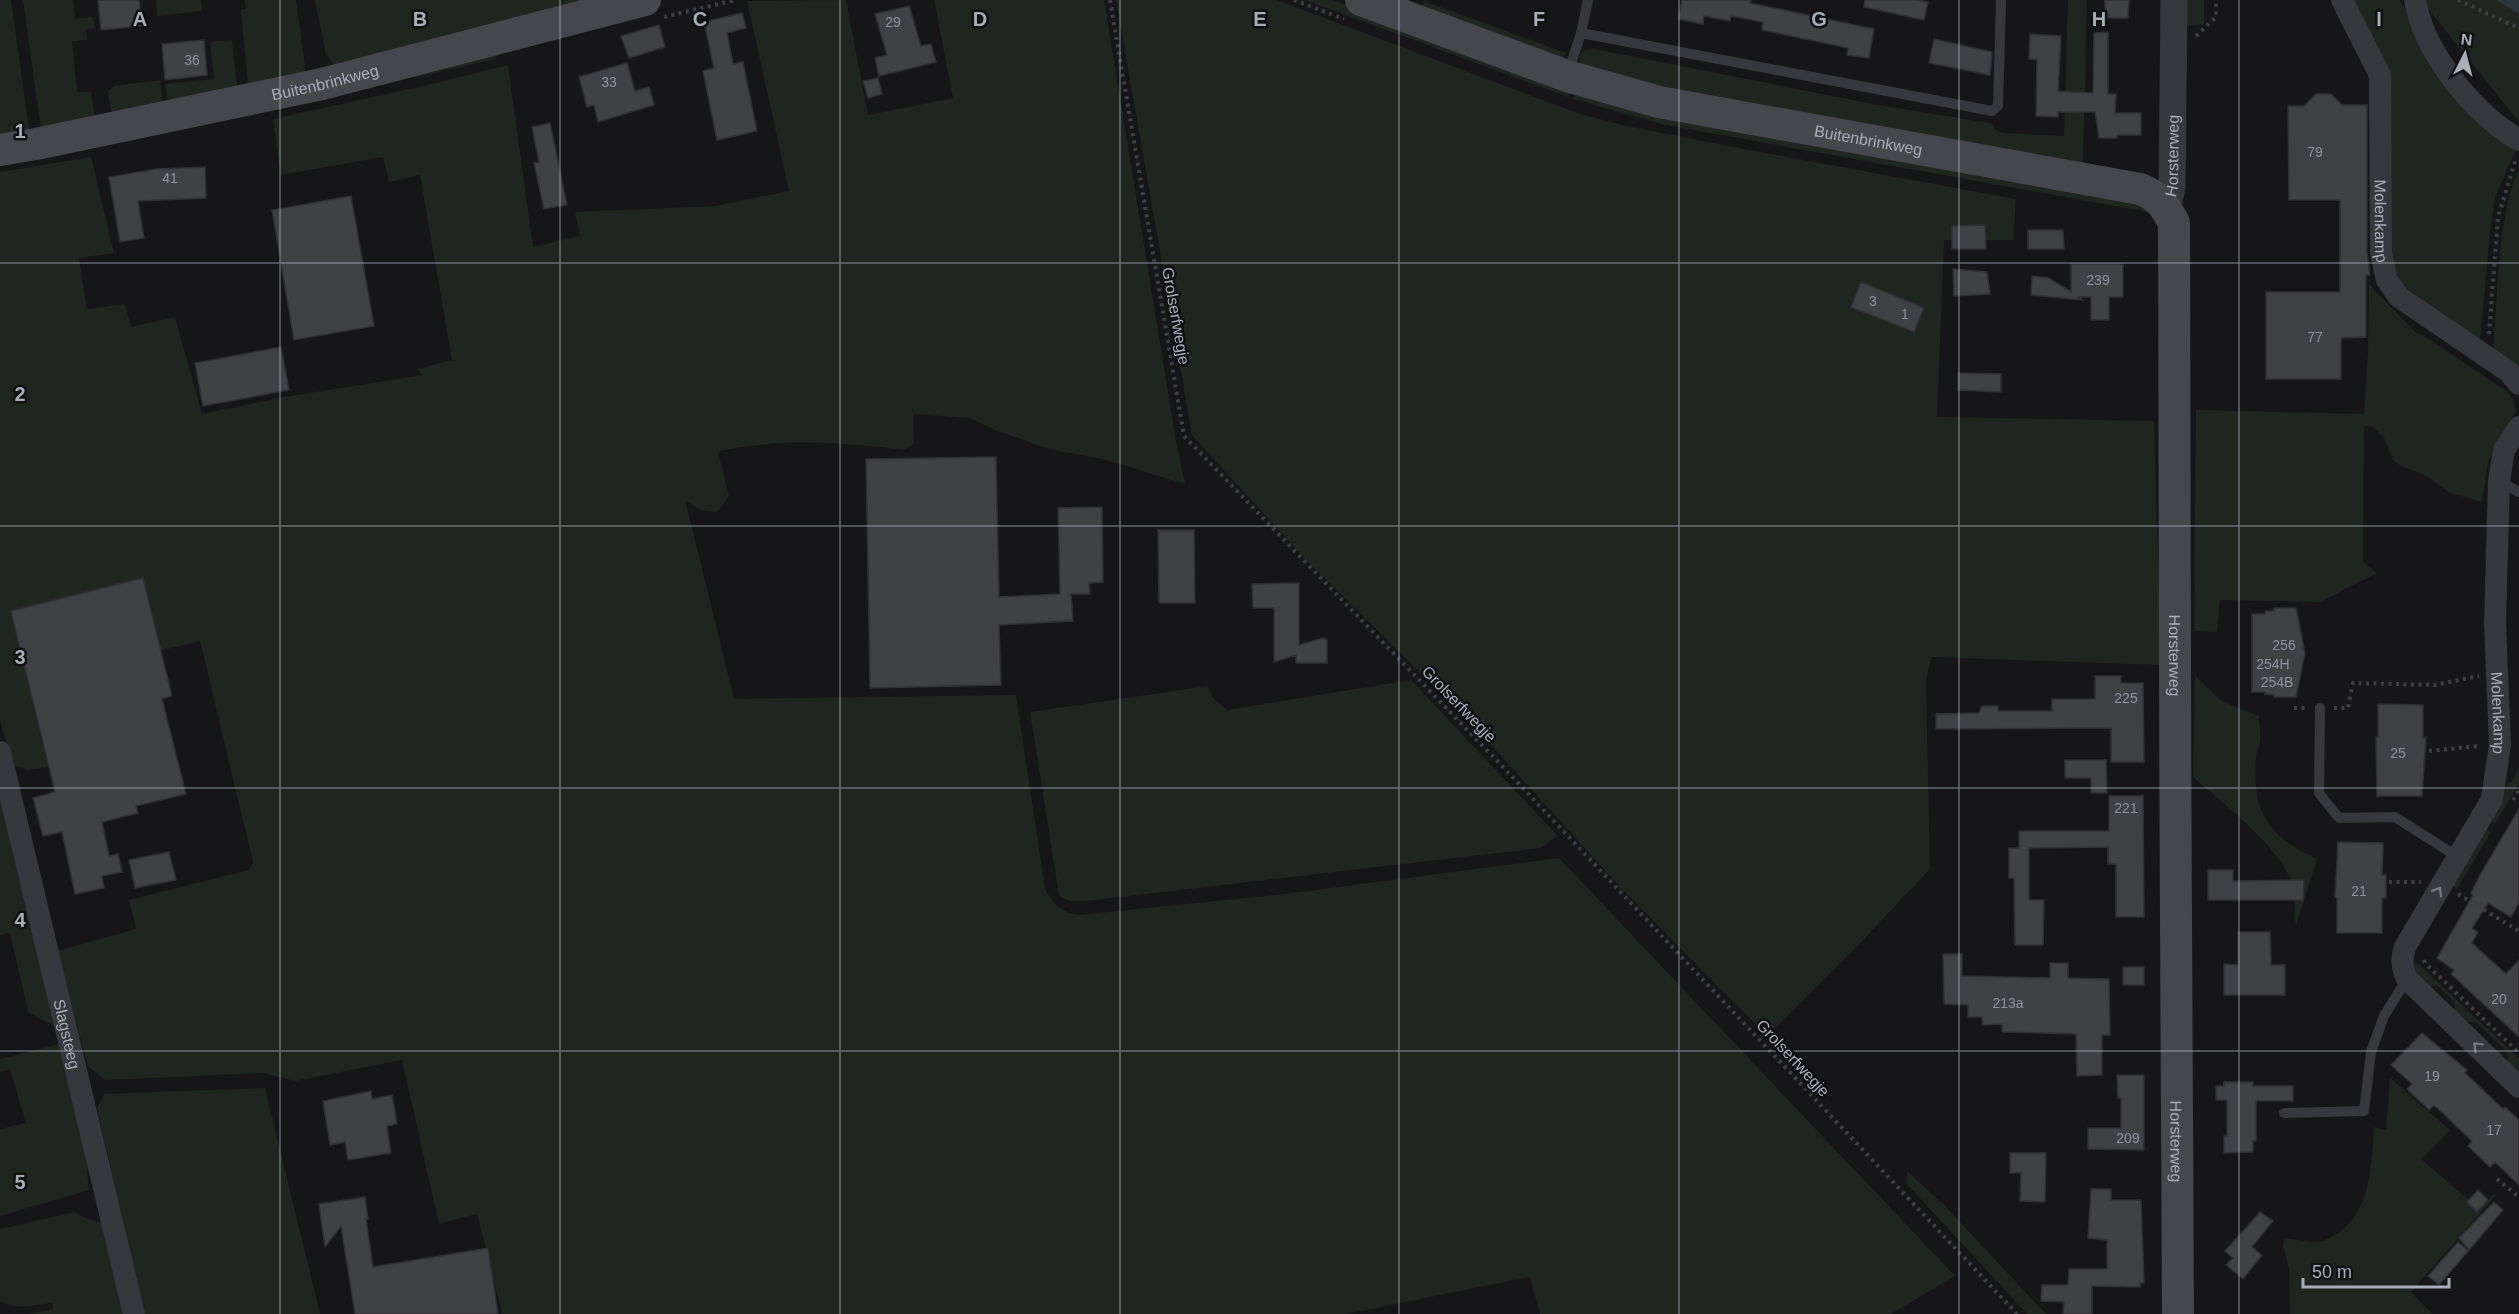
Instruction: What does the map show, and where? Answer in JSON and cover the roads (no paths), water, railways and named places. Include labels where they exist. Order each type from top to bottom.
[{"type":"main road","name":"Buitenbrinkweg","points":[[0,150],[322,84],[645,0]]},
{"type":"main road","name":"Buitenbrinkweg","points":[[1361,0],[1567,76],[1659,102],[2140,189],[2158,197],[2165,206]]},
{"type":"main road","name":"Horsterweg","points":[[2165,206],[2174,223],[2175,1035],[2178,1314]]},
{"type":"street","name":"Horsterweg","points":[[2165,206],[2169,201],[2172,187],[2174,0]]},
{"type":"street","name":"Molenkamp","points":[[2342,0],[2380,75],[2381,253],[2386,280],[2399,297],[2509,372],[2519,384]]},
{"type":"street","points":[[2415,0],[2418,17],[2435,54],[2471,100],[2505,131],[2519,140]]},
{"type":"street","name":"Molenkamp","points":[[2408,979],[2402,967],[2405,947],[2492,799],[2499,744],[2509,701],[2497,672],[2495,623],[2499,481],[2504,450],[2519,427]]},
{"type":"street","name":"Slagsteeg","points":[[0,752],[134,1314]]},
{"type":"street","points":[[2408,979],[2519,1087]]},
{"type":"lane","points":[[1567,76],[1581,33],[1588,0]]},
{"type":"lane","points":[[1581,33],[1992,111],[1998,106],[1999,98],[2001,0]]},
{"type":"lane","points":[[2499,481],[2519,492]]},
{"type":"lane","points":[[2320,708],[2319,794],[2339,818],[2396,817],[2458,857]]},
{"type":"lane","points":[[2284,1113],[2364,1112],[2371,1052],[2384,1016],[2408,979]]}]
